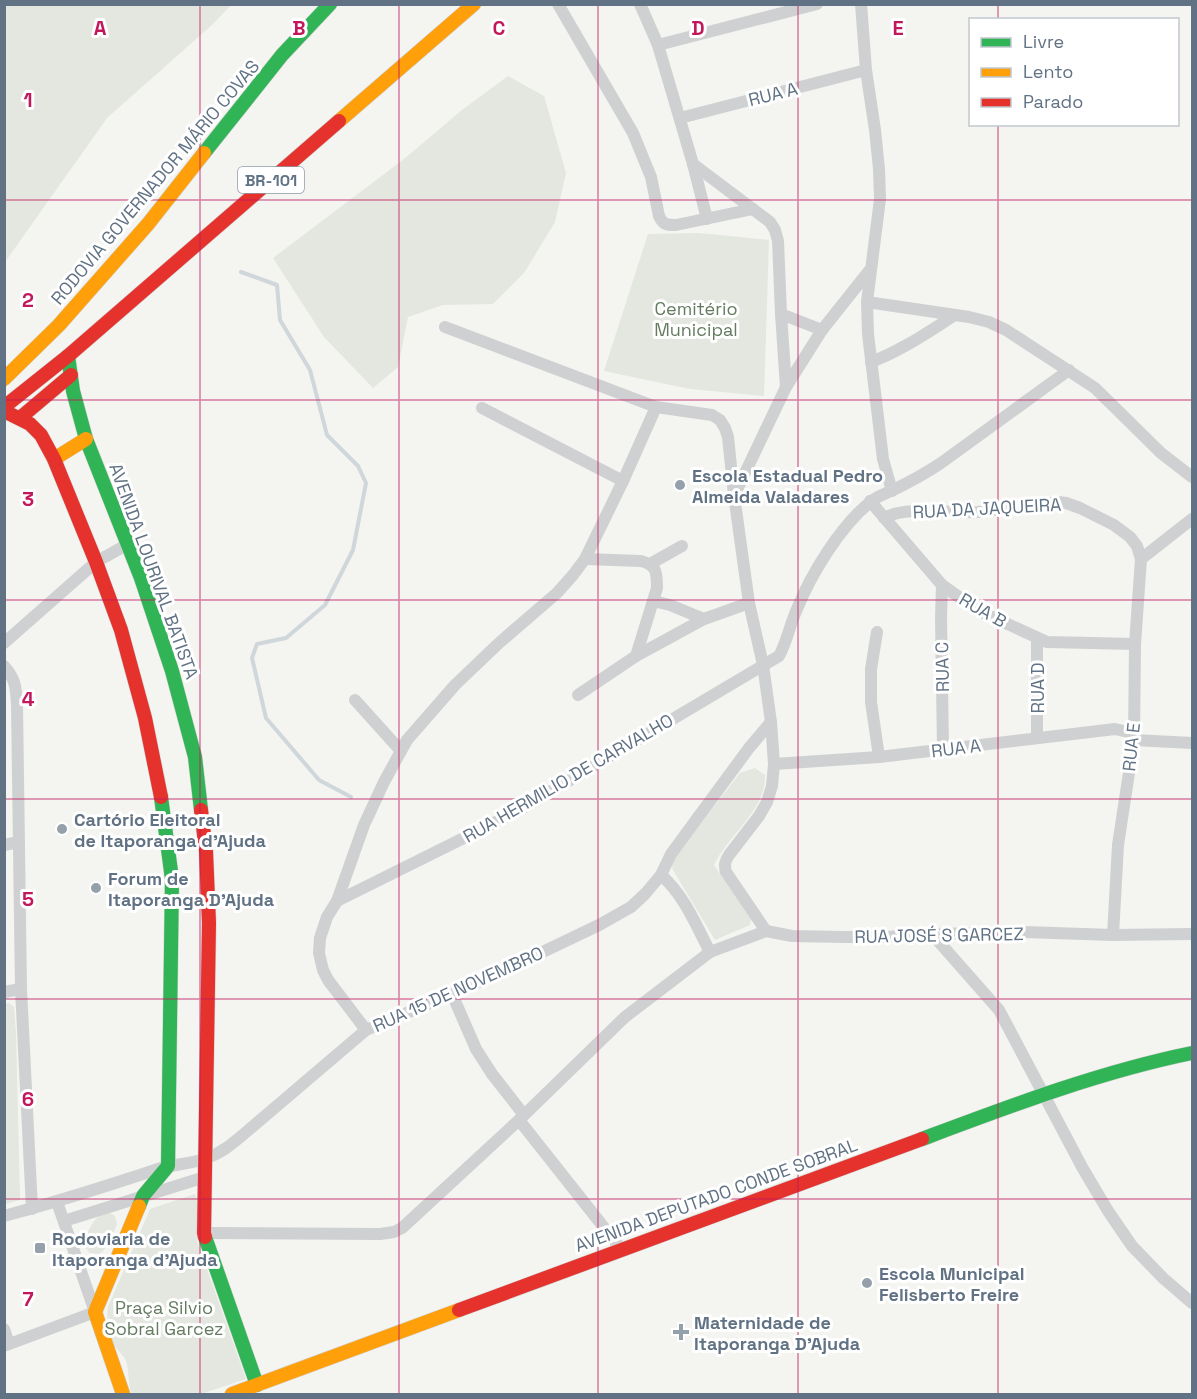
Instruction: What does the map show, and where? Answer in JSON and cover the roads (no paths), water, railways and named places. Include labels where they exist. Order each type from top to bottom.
[{"type":"main road","name":"RODOVIA GOVERNADOR MÁRIO COVAS","points":[[4,379],[59,326],[148,224],[282,55],[330,4]]},
{"type":"main road","name":"BR-101","points":[[4,409],[474,4]]},
{"type":"main road","name":"AVENIDA LOURIVAL BATISTA","points":[[68,356],[72,391],[87,439],[141,578],[172,671],[195,757],[206,851],[209,923],[205,1159]]},
{"type":"main road","points":[[20,418],[71,375]]},
{"type":"main road","points":[[4,409],[30,424],[41,435],[54,459],[121,630],[145,718],[159,782],[172,879],[168,1166],[143,1196],[94,1312],[123,1395]]},
{"type":"main road","points":[[54,459],[87,439]]},
{"type":"main road","name":"AVENIDA DEPUTADO CONDE SOBRAL","points":[[257,1385],[1043,1094],[1152,1061],[1192,1053]]},
{"type":"main road","points":[[205,1159],[204,1233],[257,1385],[232,1395]]},
{"type":"street","points":[[558,4],[633,133],[651,177],[662,222],[665,225],[676,225],[753,209]]},
{"type":"street","points":[[640,4],[658,45],[707,219]]},
{"type":"street","points":[[658,45],[817,4]]},
{"type":"street","points":[[861,4],[866,70],[879,169],[879,199],[867,302],[868,334],[883,459],[892,490]]},
{"type":"street","name":"RUA A","points":[[680,118],[866,70]]},
{"type":"street","points":[[693,164],[770,222],[775,230],[778,241],[786,387]]},
{"type":"street","points":[[734,495],[786,387],[822,330],[870,270]]},
{"type":"street","points":[[867,302],[955,315],[989,322],[1006,330],[1095,388],[1161,453],[1192,477]]},
{"type":"street","points":[[781,314],[822,330]]},
{"type":"street","points":[[871,362],[911,343],[955,315]]},
{"type":"street","points":[[204,1233],[394,1233],[521,1117],[625,1017],[710,952],[766,932],[726,872],[725,867],[725,861],[767,802],[772,786],[774,764],[763,665],[749,603],[725,428],[720,420],[712,415],[656,407],[445,327]]},
{"type":"street","points":[[870,501],[921,476],[941,463],[1069,370]]},
{"type":"street","points":[[366,1030],[323,970],[319,953],[320,938],[327,917],[338,901],[364,825],[384,782],[408,740],[455,685],[557,593],[585,559],[656,407]]},
{"type":"street","points":[[482,408],[623,481]]},
{"type":"street","name":"RUA B","points":[[870,501],[942,585],[977,610],[1047,642],[1135,644]]},
{"type":"street","name":"RUA HERMILIO DE CARVALHO","points":[[338,901],[516,812],[779,656],[797,608],[812,578],[831,547],[870,501]]},
{"type":"street","name":"RUA DA JAQUEIRA","points":[[884,518],[891,514],[911,511],[975,512],[1066,503],[1114,525],[1130,537],[1137,546],[1141,559]]},
{"type":"street","points":[[1141,559],[1192,519]]},
{"type":"street","points":[[4,643],[96,562],[128,544]]},
{"type":"street","points":[[650,564],[682,546]]},
{"type":"street","points":[[585,559],[641,561],[650,564],[655,569],[657,588],[636,656]]},
{"type":"street","name":"RUA E","points":[[1113,935],[1118,845],[1134,740],[1135,644],[1141,559]]},
{"type":"street","name":"RUA C","points":[[942,585],[943,749]]},
{"type":"street","points":[[653,601],[670,605],[704,619]]},
{"type":"street","points":[[578,695],[636,656],[704,619],[749,603]]},
{"type":"street","points":[[877,632],[871,669],[871,702],[879,757]]},
{"type":"street","name":"RUA D","points":[[1037,638],[1037,738]]},
{"type":"street","points":[[4,666],[12,675],[16,687],[21,989],[32,1209]]},
{"type":"street","points":[[355,700],[402,751]]},
{"type":"street","name":"RUA 15 DE NOVEMBRO","points":[[205,1159],[227,1148],[366,1030],[452,994],[599,925],[631,907],[661,875],[671,854],[771,722]]},
{"type":"street","name":"RUA A","points":[[774,764],[879,757],[1115,729],[1128,732],[1134,740],[1192,743]]},
{"type":"street","points":[[4,844],[18,842]]},
{"type":"street","points":[[661,875],[671,883],[686,906],[710,952]]},
{"type":"street","name":"RUA JOSÉ S GARCEZ","points":[[766,932],[792,936],[887,937],[1024,932],[1113,935],[1192,934]]},
{"type":"street","points":[[932,934],[999,1010],[1082,1167],[1132,1246],[1163,1278],[1192,1303]]},
{"type":"street","points":[[4,992],[21,989]]},
{"type":"street","points":[[452,994],[476,1049],[492,1074],[521,1117],[621,1249]]},
{"type":"street","points":[[4,1216],[57,1202],[168,1166],[205,1159]]},
{"type":"street","points":[[64,1221],[205,1178]]},
{"type":"street","points":[[4,1329],[7,1345],[94,1312],[57,1202]]},
{"type":"waterway","points":[[241,272],[277,285],[280,320],[310,370],[327,435],[358,466],[366,483],[353,550],[325,605],[286,638],[257,644],[252,658],[266,718],[319,780],[351,797]]},
{"type":"place","name":"Escola Estadual Pedro Almeida Valadares","points":[[680,485]]},
{"type":"place","name":"Cartório Eleitoral de Itaporanga d'Ajuda","points":[[62,829]]},
{"type":"place","name":"Forum de Itaporanga D'Ajuda","points":[[96,888]]},
{"type":"place","name":"Rodoviaria de Itaporanga d'Ajuda","points":[[40,1248]]},
{"type":"place","name":"Escola Municipal Felisberto Freire","points":[[867,1283]]},
{"type":"place","name":"Maternidade de Itaporanga D'Ajuda","points":[[681,1332]]},
{"type":"park label","name":"Cemitério Municipal","points":[[696,318]]},
{"type":"park label","name":"Praça Silvio Sobral Garcez","points":[[164,1317]]}]
